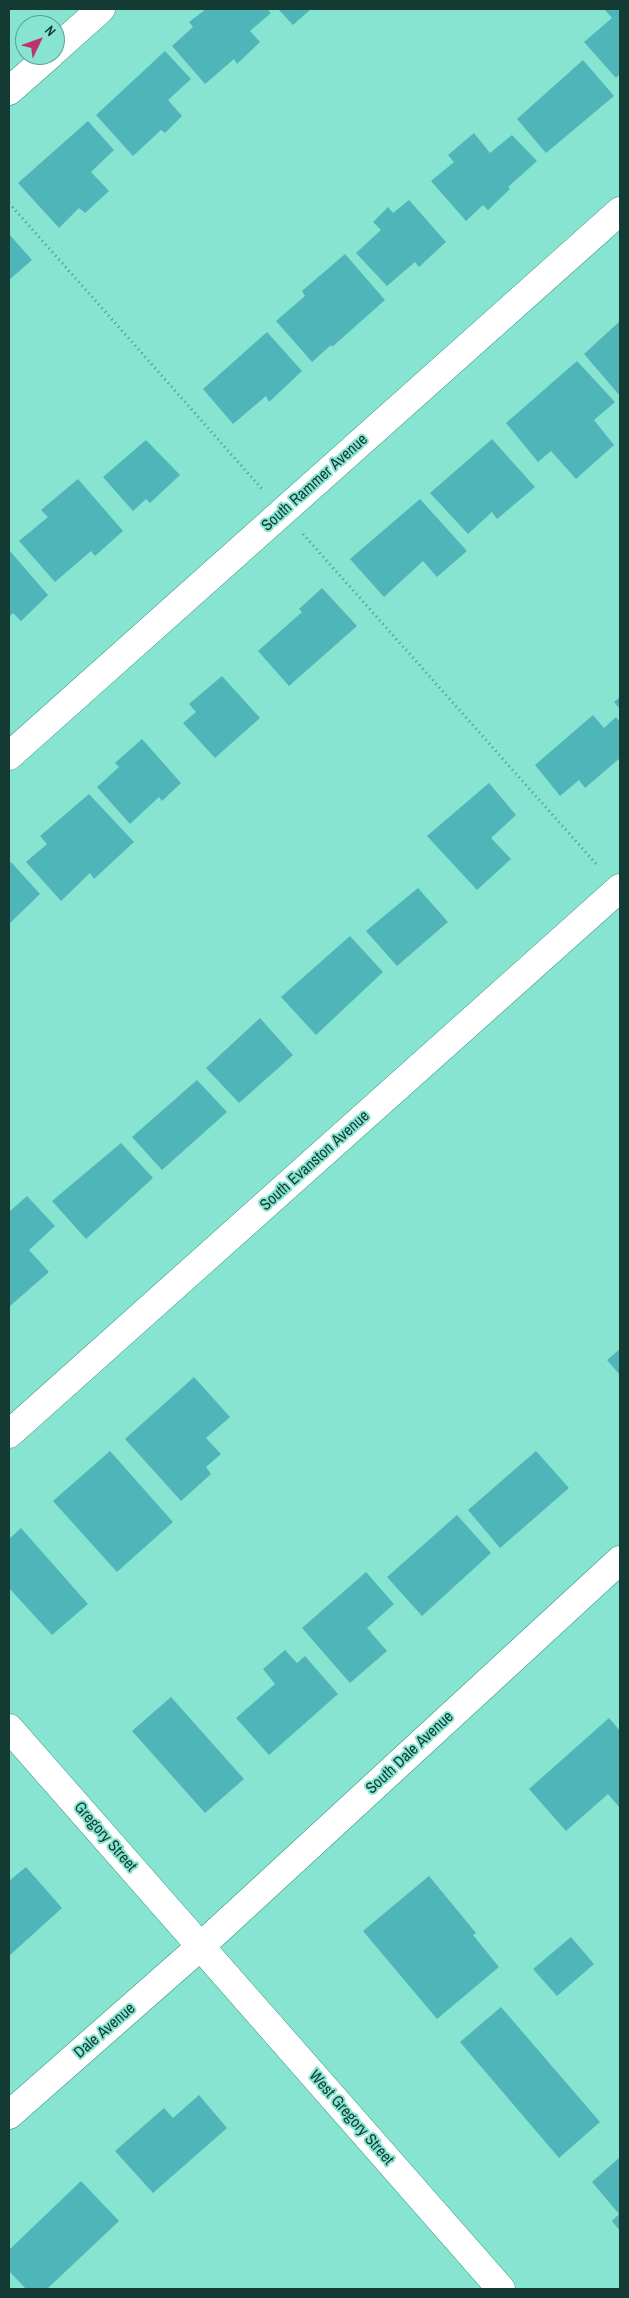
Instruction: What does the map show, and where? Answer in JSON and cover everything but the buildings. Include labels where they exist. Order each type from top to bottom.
[{"type":"street","points":[[65,41],[102,9]]},
{"type":"street","points":[[9,91],[39,65]]},
{"type":"street","name":"South Rammer Avenue","points":[[9,756],[620,211]]},
{"type":"street","name":"South Evanston Avenue","points":[[9,1434],[619,888]]},
{"type":"street","name":"South Dale Avenue","points":[[201,1946],[620,1560]]},
{"type":"street","name":"Gregory Street","points":[[9,1728],[201,1946]]},
{"type":"street","name":"Dale Avenue","points":[[9,2115],[201,1946]]},
{"type":"street","name":"West Gregory Street","points":[[201,1946],[501,2289]]},
{"type":"path","points":[[9,203],[619,888]]}]
